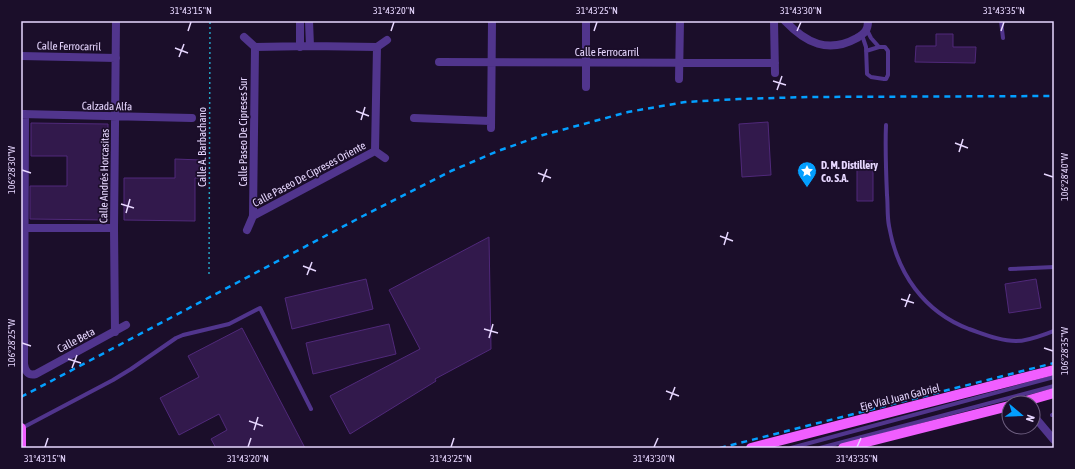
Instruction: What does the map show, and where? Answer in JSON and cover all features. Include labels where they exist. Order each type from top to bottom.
[{"type":"main road","name":"Eje Vial Juan Gabriel","points":[[751,448],[1054,370]]},
{"type":"main road","points":[[1041,397],[1054,393]]},
{"type":"main road","points":[[843,448],[1001,408]]},
{"type":"main road","points":[[21,428],[22,448]]},
{"type":"street","name":"Calle Andrés Horcasitas","points":[[115,332],[114,228],[116,21]]},
{"type":"street","points":[[300,21],[300,47]]},
{"type":"street","points":[[309,21],[310,46]]},
{"type":"street","points":[[414,118],[491,125],[492,21]]},
{"type":"street","points":[[586,21],[586,87]]},
{"type":"street","points":[[679,79],[680,21]]},
{"type":"street","points":[[774,21],[775,73]]},
{"type":"street","points":[[784,21],[804,38],[825,46],[844,44],[866,28]]},
{"type":"street","points":[[244,37],[255,47],[377,47],[386,40]]},
{"type":"street","name":"Calle Paseo De Cipreses Sur","points":[[253,216],[255,47]]},
{"type":"street","points":[[377,47],[375,151],[385,158]]},
{"type":"street","name":"Calle Ferrocarril","points":[[21,56],[116,58]]},
{"type":"street","name":"Calle Ferrocarril","points":[[439,62],[775,63]]},
{"type":"street","points":[[23,114],[26,228],[114,228]]},
{"type":"street","name":"Calzada Alfa","points":[[23,114],[192,118]]},
{"type":"street","name":"Calle Paseo De Cipreses Oriente","points":[[253,216],[375,151]]},
{"type":"street","points":[[246,230],[253,216]]},
{"type":"street","name":"Calle Beta","points":[[26,228],[24,364],[25,370],[28,374],[36,374],[126,325]]},
{"type":"street","points":[[1041,425],[1054,440]]},
{"type":"lane","points":[[1001,21],[1003,38]]},
{"type":"lane","points":[[866,28],[879,47]]},
{"type":"lane","points":[[866,28],[866,50],[867,72],[869,76],[886,79],[888,75],[888,53],[885,47],[866,50]]},
{"type":"lane","points":[[886,125],[885,156],[889,226],[898,260],[906,277],[918,293],[932,308],[946,318],[958,325],[991,336],[1016,341],[1027,340],[1054,331]]},
{"type":"lane","points":[[1010,269],[1054,267]]},
{"type":"lane","points":[[21,428],[113,380],[176,338],[229,324],[260,308],[312,409]]},
{"type":"lane","points":[[791,448],[1054,377]]},
{"type":"lane","points":[[820,448],[1054,386]]},
{"type":"path","name":"Calle A. Barbachano","points":[[210,21],[210,274]]},
{"type":"building","points":[[936,34],[953,34],[953,47],[976,47],[975,63],[915,62],[916,46],[936,46]]},
{"type":"building","points":[[768,122],[771,175],[742,177],[739,124]]},
{"type":"building","points":[[31,123],[108,124],[107,220],[30,219],[30,186],[67,186],[67,156],[31,156]]},
{"type":"building","points":[[175,159],[201,160],[201,178],[195,178],[195,221],[124,220],[124,178],[175,178]]},
{"type":"building","points":[[857,161],[873,161],[873,201],[857,201]]},
{"type":"building","points":[[489,237],[491,349],[435,379],[436,381],[350,434],[330,396],[420,349],[389,290]]},
{"type":"building","points":[[366,279],[373,309],[292,329],[285,298]]},
{"type":"building","points":[[1036,279],[1041,308],[1009,313],[1005,284]]},
{"type":"building","points":[[389,324],[396,354],[313,374],[306,343]]},
{"type":"building","points":[[242,328],[305,448],[216,448],[211,439],[227,430],[219,414],[179,435],[160,398],[199,377],[188,356]]},
{"type":"railway","points":[[21,397],[451,171],[498,151],[543,135],[628,112],[685,102],[808,97],[1054,96]]},
{"type":"railway","points":[[720,448],[1054,363]]},
{"type":"place","name":"D. M. Distillery Co. S.A.","points":[[807,188]]}]
